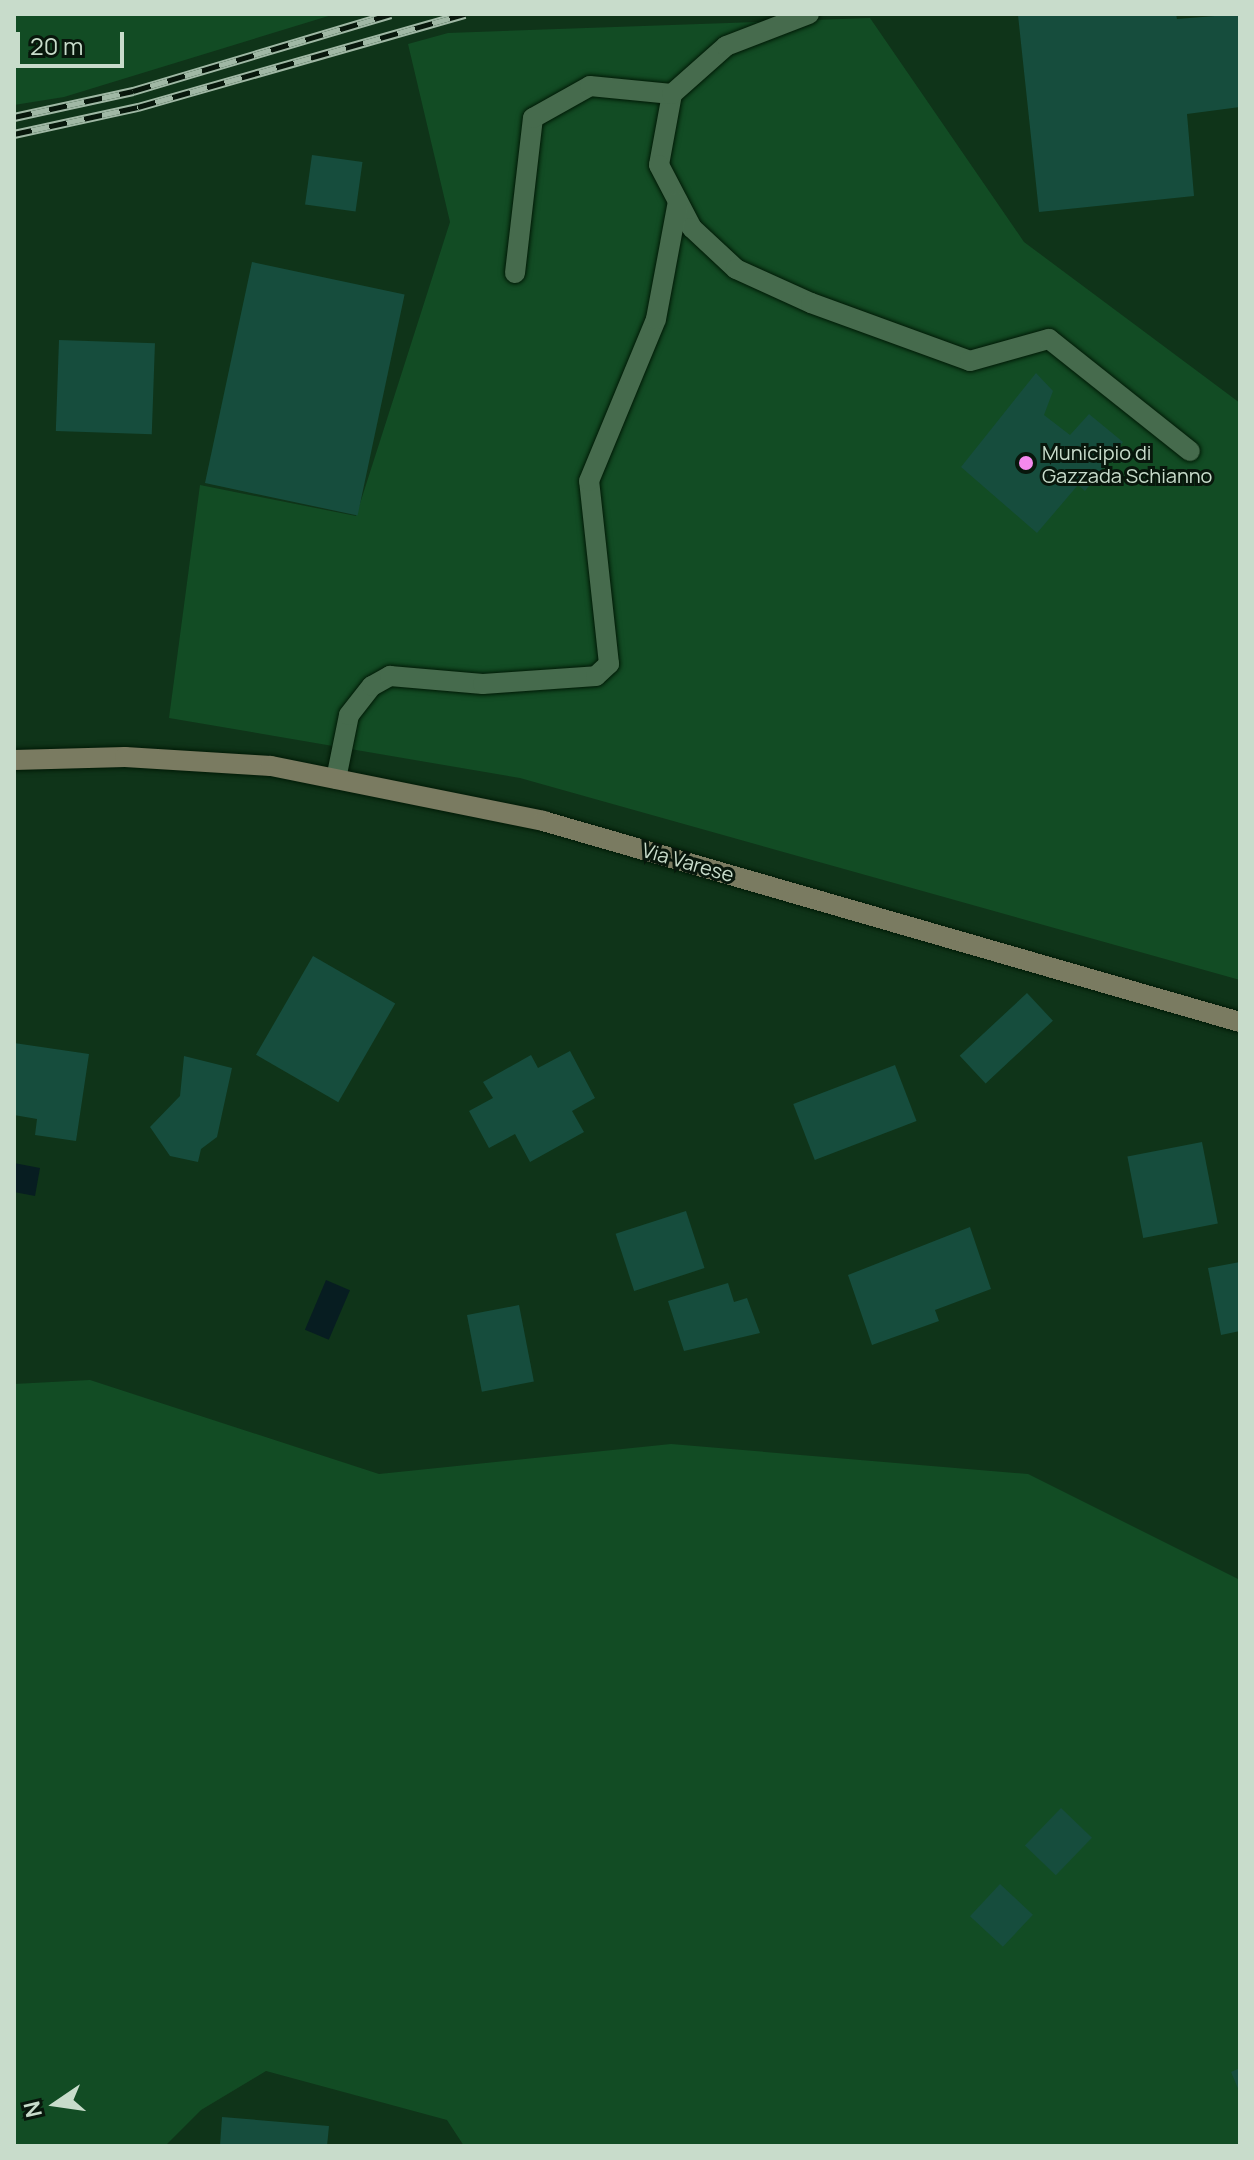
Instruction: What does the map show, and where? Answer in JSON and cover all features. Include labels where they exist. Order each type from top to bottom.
[{"type":"main road","name":"Via Varese","points":[[14,760],[125,757],[271,766],[543,821],[1240,1022]]},
{"type":"street","points":[[809,14],[726,46],[672,94],[659,165],[692,228],[736,269],[811,303],[970,361],[1049,339],[1190,451]]},
{"type":"street","points":[[515,273],[533,118],[590,86],[672,94]]},
{"type":"street","points":[[336,779],[349,715],[372,686],[390,676],[483,684],[596,676],[609,664],[589,481],[656,319],[678,202]]},
{"type":"green space","points":[[14,14],[335,14],[64,97],[14,105]]},
{"type":"green space","points":[[870,18],[1024,242],[1240,403],[1240,980],[520,778],[169,718],[200,485],[356,516],[450,222],[408,44],[448,33]]},
{"type":"green space","points":[[90,1380],[379,1474],[671,1444],[1028,1474],[1240,1580],[1240,2146],[464,2146],[447,2120],[266,2071],[201,2110],[165,2146],[14,2146],[14,1384]]},
{"type":"water","points":[[14,1163],[40,1168],[35,1196],[14,1192]]},
{"type":"water","points":[[326,1280],[350,1290],[329,1340],[305,1330]]},
{"type":"building","points":[[1176,14],[1177,19],[1240,14],[1240,107],[1187,114],[1194,196],[1039,212],[1018,15]]},
{"type":"building","points":[[312,155],[363,162],[356,212],[305,205]]},
{"type":"building","points":[[252,262],[405,294],[358,515],[205,483]]},
{"type":"building","points":[[59,340],[155,343],[152,434],[56,431]]},
{"type":"building","points":[[1036,373],[1053,391],[1044,415],[1070,435],[1089,414],[1123,442],[1085,491],[1078,485],[1037,533],[961,467]]},
{"type":"building","points":[[313,956],[395,1004],[338,1102],[256,1055]]},
{"type":"building","points":[[1027,993],[1053,1021],[986,1084],[960,1056]]},
{"type":"building","points":[[14,1043],[89,1054],[76,1141],[35,1135],[37,1119],[14,1115]]},
{"type":"building","points":[[570,1051],[595,1098],[572,1111],[584,1132],[530,1162],[515,1134],[489,1148],[469,1111],[493,1098],[483,1082],[531,1055],[538,1068]]},
{"type":"building","points":[[184,1056],[232,1068],[217,1137],[201,1149],[198,1162],[170,1156],[150,1127],[180,1096]]},
{"type":"building","points":[[895,1065],[917,1121],[815,1160],[793,1104]]},
{"type":"building","points":[[1202,1142],[1218,1223],[1143,1238],[1127,1157]]},
{"type":"building","points":[[686,1211],[705,1268],[634,1291],[616,1234]]},
{"type":"building","points":[[970,1227],[991,1289],[935,1310],[939,1321],[872,1345],[848,1275]]},
{"type":"building","points":[[1240,1262],[1240,1331],[1221,1335],[1208,1268]]},
{"type":"building","points":[[728,1283],[734,1302],[747,1298],[760,1333],[684,1351],[668,1301]]},
{"type":"building","points":[[519,1305],[534,1382],[482,1392],[467,1315]]},
{"type":"building","points":[[1061,1808],[1092,1838],[1056,1875],[1025,1845]]},
{"type":"building","points":[[1000,1884],[1033,1915],[1003,1947],[970,1916]]},
{"type":"building","points":[[1240,2068],[1240,2093],[1231,2072]]},
{"type":"building","points":[[222,2117],[329,2126],[327,2146],[220,2146]]},
{"type":"railway","points":[[14,117],[133,91],[391,14]]},
{"type":"railway","points":[[14,134],[138,107],[465,14]]},
{"type":"place","name":"Municipio di Gazzada Schianno","points":[[1026,463]]}]
